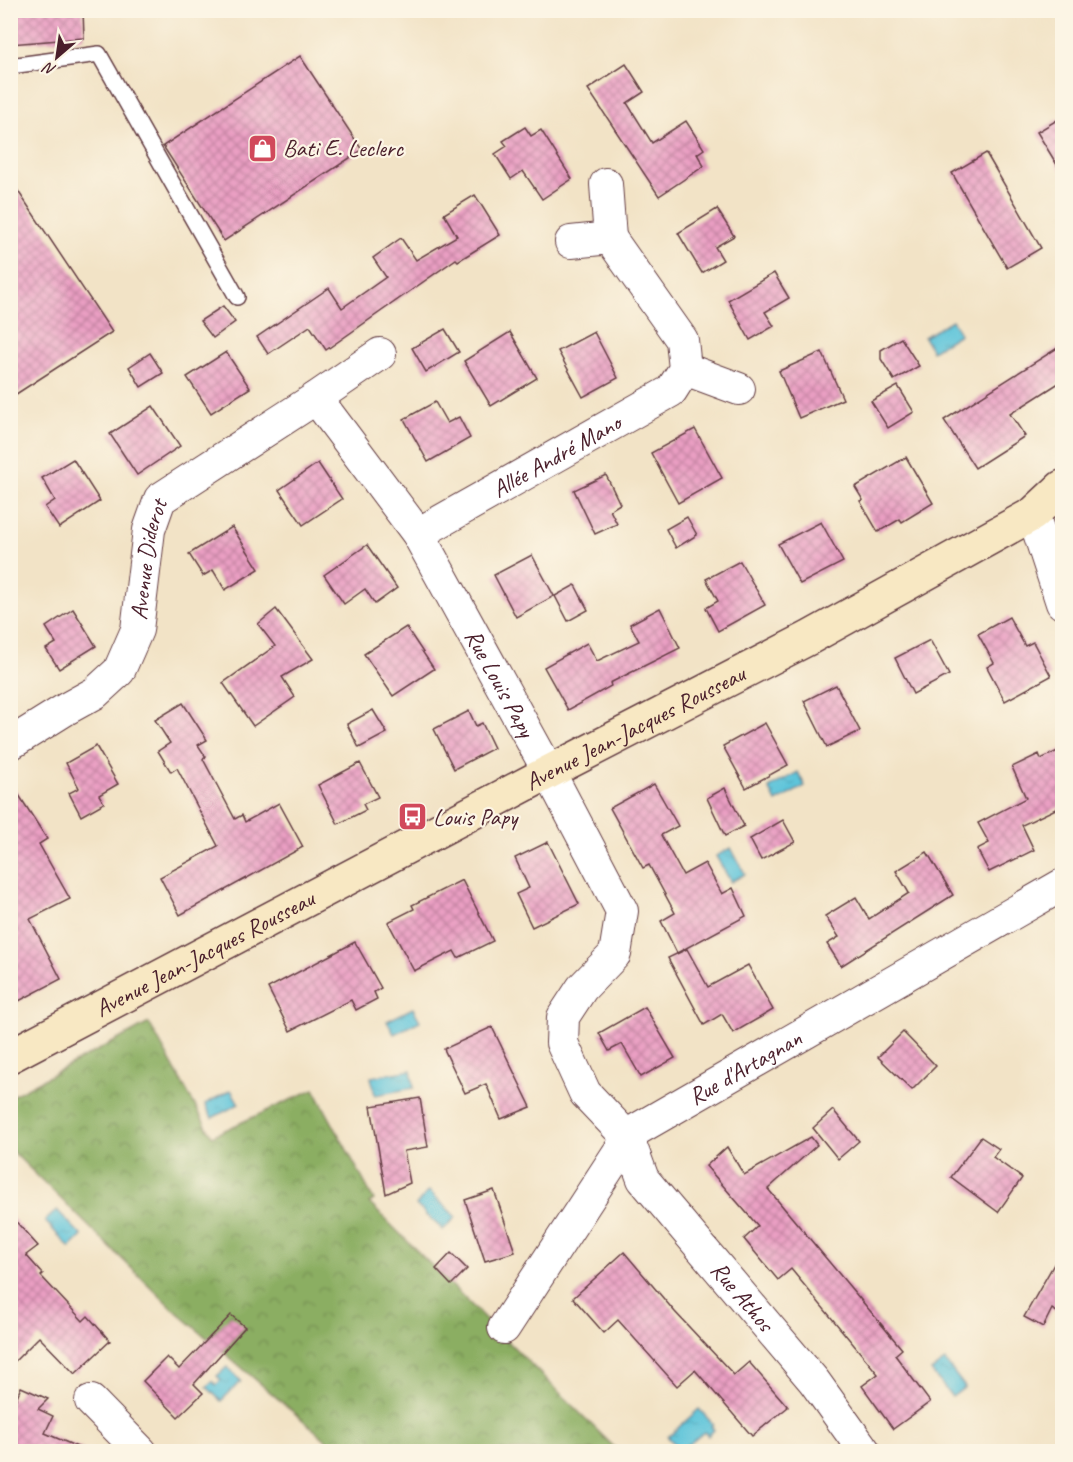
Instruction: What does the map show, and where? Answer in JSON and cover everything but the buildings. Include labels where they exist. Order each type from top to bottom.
[{"type":"street","points":[[606,184],[610,238],[682,340],[685,369],[739,389]]},
{"type":"street","points":[[571,242],[610,238]]},
{"type":"street","points":[[316,398],[380,354]]},
{"type":"street","name":"Allée André Mano","points":[[418,534],[671,391],[685,369]]},
{"type":"street","name":"Rue Louis Papy","points":[[316,398],[418,534],[549,772],[622,911],[615,954],[582,988],[563,1017],[562,1043],[585,1094],[628,1138]]},
{"type":"street","name":"Avenue Diderot","points":[[10,744],[95,693],[119,671],[138,630],[149,530],[160,499],[316,398]]},
{"type":"street","name":"Avenue Jean-Jacques Rousseau","points":[[10,1056],[549,772],[810,638],[1033,514],[1062,487]]},
{"type":"street","points":[[1033,514],[1062,603]]},
{"type":"street","name":"Rue d'Artagnan","points":[[504,1328],[628,1138],[636,1130],[1062,885]]},
{"type":"street","name":"Rue Athos","points":[[628,1138],[643,1179],[814,1381],[865,1452]]},
{"type":"street","points":[[91,1401],[141,1452]]},
{"type":"lane","points":[[10,66],[99,54],[237,297]]},
{"type":"green space","points":[[149,1023],[212,1136],[314,1089],[374,1200],[369,1203],[618,1451],[339,1451],[172,1308],[11,1150],[10,1097]]},
{"type":"water","points":[[952,320],[960,334],[932,351],[924,337]]},
{"type":"water","points":[[798,772],[805,786],[776,802],[769,788]]},
{"type":"water","points":[[731,848],[745,874],[731,882],[716,856]]},
{"type":"water","points":[[413,1008],[420,1021],[394,1034],[387,1021]]},
{"type":"water","points":[[411,1070],[414,1088],[375,1095],[371,1077]]},
{"type":"water","points":[[231,1090],[239,1104],[212,1118],[205,1104]]},
{"type":"water","points":[[429,1191],[456,1217],[443,1230],[416,1205]]},
{"type":"water","points":[[57,1210],[82,1236],[70,1248],[45,1221]]},
{"type":"water","points":[[945,1361],[965,1387],[952,1397],[931,1371]]},
{"type":"water","points":[[227,1367],[241,1381],[221,1401],[207,1387],[212,1381],[216,1385],[221,1380],[217,1376]]},
{"type":"water","points":[[699,1409],[713,1424],[711,1426],[714,1430],[708,1436],[704,1432],[681,1451],[668,1437]]},
{"type":"place","name":"Bati E. Leclerc","points":[[262,148]]},
{"type":"place","name":"Louis Papy","points":[[412,817]]}]
